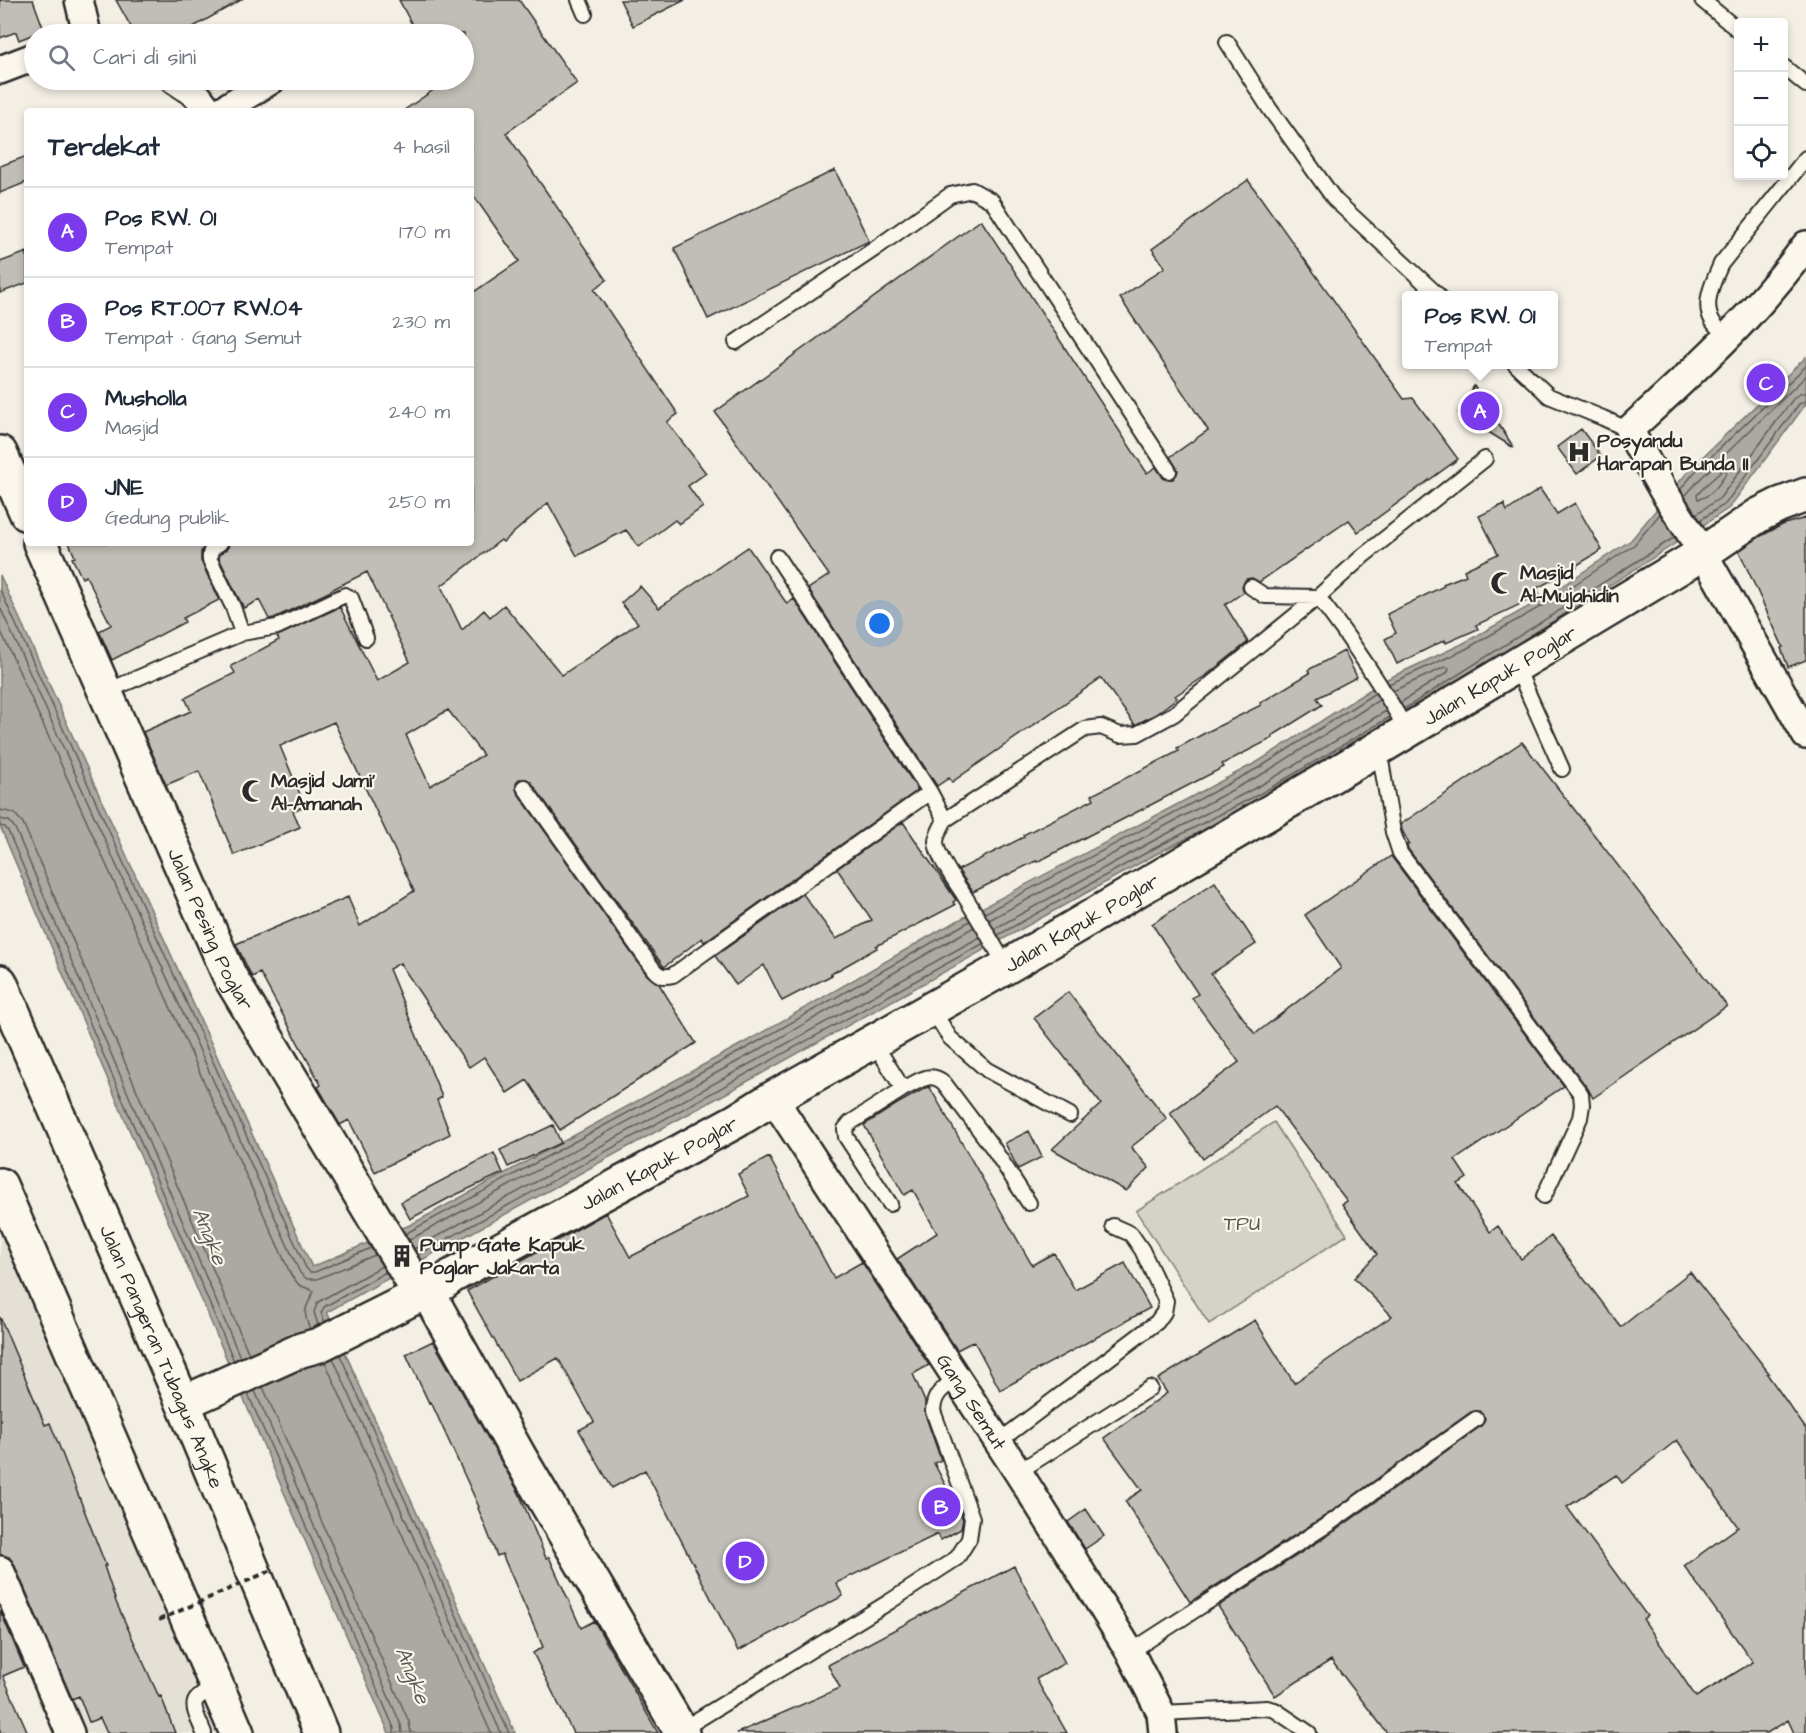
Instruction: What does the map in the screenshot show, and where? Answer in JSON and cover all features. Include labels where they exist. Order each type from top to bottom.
[{"type":"street","points":[[79,0],[85,24]]},
{"type":"street","points":[[0,70],[24,61]]},
{"type":"street","points":[[190,90],[208,108]]},
{"type":"street","points":[[226,108],[255,90]]},
{"type":"street","points":[[1806,245],[1787,272],[1728,338],[1629,430],[1806,735]]},
{"type":"street","points":[[0,453],[24,507]]},
{"type":"street","name":"Jalan Kapuk Poglar","points":[[194,1398],[301,1350],[320,1345],[418,1289],[736,1121],[932,1009],[1001,958],[1379,748],[1404,725],[1516,666],[1696,543],[1806,495]]},
{"type":"street","name":"Jalan Pesing Poglar","points":[[41,546],[230,977],[418,1289]]},
{"type":"street","name":"Jalan Pangeran Tubagus Angke","points":[[0,982],[194,1398],[321,1733]]},
{"type":"street","name":"Gang Semut","points":[[773,1098],[1018,1472],[1130,1652],[1163,1728]]},
{"type":"street","points":[[0,1185],[237,1733]]},
{"type":"street","points":[[418,1289],[682,1731]]},
{"type":"street","points":[[0,1569],[70,1733]]},
{"type":"lane","points":[[579,0],[585,14]]},
{"type":"lane","points":[[1702,0],[1734,27]]},
{"type":"lane","points":[[1227,42],[1269,108],[1335,200],[1434,291]]},
{"type":"lane","points":[[1788,70],[1806,85]]},
{"type":"lane","points":[[1728,338],[1712,322],[1708,311],[1712,283],[1721,264],[1806,158]]},
{"type":"lane","points":[[736,342],[950,195],[972,190],[993,201],[1169,471]]},
{"type":"lane","points":[[1520,369],[1549,396],[1629,430]]},
{"type":"lane","points":[[1001,958],[951,875],[936,843],[945,820],[1085,729],[1101,727],[1120,735],[1137,734],[1174,714],[1318,597],[1363,556],[1485,459]]},
{"type":"lane","points":[[215,546],[209,553],[210,560],[233,607],[242,633]]},
{"type":"lane","points":[[777,557],[930,792],[945,820]]},
{"type":"lane","points":[[1251,587],[1265,596],[1318,597]]},
{"type":"lane","points":[[105,692],[242,633],[278,627],[345,595],[351,598],[366,638]]},
{"type":"lane","points":[[1318,597],[1358,650],[1404,725]]},
{"type":"lane","points":[[1516,666],[1562,769]]},
{"type":"lane","points":[[1379,748],[1393,832],[1400,853],[1581,1094],[1580,1118],[1544,1196]]},
{"type":"lane","points":[[524,787],[654,970],[661,976],[673,975],[930,792]]},
{"type":"lane","points":[[932,1009],[950,1038],[987,1070],[1070,1114]]},
{"type":"lane","points":[[873,1041],[903,1089]]},
{"type":"lane","points":[[890,1204],[846,1137],[845,1129],[850,1123],[903,1089],[928,1076],[938,1077],[944,1083],[993,1148],[1029,1203]]},
{"type":"lane","points":[[998,1442],[1157,1322],[1164,1312],[1166,1301],[1142,1250],[1131,1234],[1113,1226]]},
{"type":"lane","points":[[682,1731],[957,1558],[969,1539],[972,1518],[933,1411],[934,1401],[939,1393],[956,1378]]},
{"type":"lane","points":[[1018,1472],[1150,1388]]},
{"type":"lane","points":[[1130,1652],[1330,1523],[1476,1419]]},
{"type":"lane","points":[[204,1733],[194,1707],[195,1699],[218,1688]]},
{"type":"lane","name":"Gang Semut","points":[[1163,1728],[1267,1708],[1275,1710],[1309,1733]]},
{"type":"path","points":[[159,1620],[272,1570]]},
{"type":"shaded area","points":[[0,1231],[216,1733],[84,1733],[0,1541]]},
{"type":"green space","name":"TPU","points":[[1274,1122],[1347,1235],[1209,1324],[1136,1211]]},
{"type":"water","name":"Angke","points":[[1806,357],[1806,404],[1729,508],[1687,536],[1411,712],[1268,797],[1158,853],[327,1312],[515,1733],[389,1733],[265,1449],[0,826],[0,575],[312,1267],[412,1224],[749,1040],[942,929],[1259,761],[1385,680],[1462,644],[1544,598],[1631,540],[1690,469]]},
{"type":"building","points":[[0,0],[33,0],[42,24],[24,24],[24,38],[19,40],[16,32],[0,38]]},
{"type":"building","points":[[116,0],[241,0],[199,24],[129,24]]},
{"type":"building","points":[[399,0],[519,0],[577,83],[506,133],[607,280],[594,289],[678,414],[667,422],[706,473],[688,486],[703,507],[679,524],[675,520],[639,547],[626,530],[577,556],[548,503],[503,542],[501,540],[441,586],[462,630],[484,610],[490,617],[504,605],[562,675],[638,623],[621,603],[640,586],[659,608],[748,547],[787,604],[794,599],[918,790],[704,942],[702,938],[664,967],[531,782],[527,779],[519,779],[516,784],[517,792],[647,975],[659,984],[696,1043],[560,1130],[527,1080],[507,1093],[484,1057],[469,1067],[400,963],[389,969],[442,1097],[437,1100],[450,1134],[375,1172],[349,1120],[340,1125],[318,1087],[321,1085],[260,973],[252,977],[236,944],[348,897],[360,926],[414,891],[334,722],[280,746],[305,806],[293,811],[300,827],[234,855],[199,771],[166,785],[143,732],[191,711],[185,698],[235,673],[231,666],[279,640],[277,636],[340,607],[377,681],[410,662],[367,572],[269,619],[259,600],[244,608],[219,558],[228,546],[474,546],[474,292],[519,261],[474,196],[474,108],[407,108],[433,90],[474,90],[474,24],[412,24]],"holes":[[[448,710],[483,755],[430,786],[406,735]]]},
{"type":"building","points":[[620,0],[685,0],[633,26]]},
{"type":"building","points":[[24,157],[24,183],[0,193],[0,166]]},
{"type":"building","points":[[835,170],[869,241],[708,319],[674,248]]},
{"type":"building","points":[[1248,180],[1404,399],[1413,398],[1458,459],[1358,532],[1349,520],[1259,582],[1252,578],[1246,579],[1242,586],[1244,592],[1225,605],[1248,642],[1208,674],[1175,696],[1177,698],[1156,714],[1135,725],[1101,678],[952,782],[949,778],[937,786],[808,589],[829,575],[715,412],[981,220],[1147,473],[1156,467],[1164,479],[1173,479],[1178,470],[1170,457],[1208,430],[1120,298],[1165,267],[1152,249]]},
{"type":"building","points":[[24,253],[24,284],[0,293],[0,262]]},
{"type":"building","points":[[1474,386],[1514,448],[1458,413]]},
{"type":"building","name":"Posyandu Harapan Bunda II","points":[[1581,429],[1601,456],[1577,474],[1557,447]]},
{"type":"building","points":[[1540,489],[1557,514],[1575,503],[1602,550],[1577,567],[1537,588],[1540,595],[1476,625],[1478,629],[1446,643],[1445,640],[1397,664],[1385,639],[1396,633],[1387,614],[1444,586],[1443,584],[1466,575],[1464,570],[1498,554],[1479,516],[1504,504],[1507,511]]},
{"type":"building","points":[[1806,518],[1806,660],[1788,667],[1781,648],[1783,647],[1739,551],[1784,524]]},
{"type":"building","points":[[70,546],[204,546],[201,552],[201,561],[219,600],[183,618],[185,622],[112,660],[99,631],[111,625],[86,576],[82,578],[72,558],[75,557]]},
{"type":"building","points":[[1344,651],[1357,677],[1317,698],[1322,705],[1272,736],[1273,738],[1222,764],[1224,767],[1108,827],[973,892],[958,870],[1094,799],[1092,795],[1179,751],[1177,748],[1261,705],[1260,703],[1310,673],[1308,670]]},
{"type":"building","points":[[1522,742],[1727,1006],[1593,1098],[1408,849],[1409,844],[1402,830],[1401,824]]},
{"type":"building","points":[[903,822],[956,900],[953,902],[955,905],[876,946],[877,948],[832,975],[782,1001],[764,965],[736,985],[715,956],[803,894],[836,939],[872,920],[837,869]]},
{"type":"building","points":[[1391,856],[1564,1086],[1455,1160],[1467,1178],[1458,1184],[1490,1232],[1498,1226],[1521,1259],[1551,1236],[1621,1327],[1690,1272],[1769,1373],[1767,1374],[1806,1429],[1806,1733],[1794,1733],[1788,1720],[1767,1733],[1387,1733],[1331,1660],[1275,1696],[1218,1606],[1335,1531],[1481,1426],[1485,1418],[1479,1411],[1471,1412],[1325,1516],[1190,1602],[1125,1501],[1142,1490],[1104,1438],[1167,1393],[1158,1379],[1255,1320],[1294,1383],[1392,1316],[1354,1278],[1377,1254],[1342,1204],[1347,1201],[1275,1106],[1203,1159],[1170,1113],[1239,1062],[1192,998],[1198,994],[1152,924],[1215,882],[1256,944],[1211,974],[1255,1034],[1341,968],[1305,915]],"holes":[[[1677,1440],[1738,1527],[1684,1566],[1753,1662],[1696,1697],[1643,1619],[1647,1616],[1567,1507],[1616,1475],[1622,1483]]]},
{"type":"building","points":[[1068,992],[1167,1119],[1131,1147],[1149,1168],[1126,1191],[1052,1149],[1101,1104],[1034,1018]]},
{"type":"building","points":[[929,1086],[1032,1265],[1054,1253],[1075,1290],[1125,1263],[1150,1308],[1000,1390],[974,1341],[957,1350],[897,1259],[937,1233],[913,1190],[904,1195],[864,1125]]},
{"type":"building","points":[[553,1125],[561,1143],[508,1167],[500,1150]]},
{"type":"building","points":[[1029,1131],[1042,1157],[1018,1169],[1005,1143]]},
{"type":"building","points":[[494,1153],[503,1173],[410,1219],[401,1202]]},
{"type":"building","points":[[769,1157],[834,1278],[862,1262],[929,1365],[913,1374],[925,1402],[925,1414],[941,1460],[934,1463],[963,1519],[961,1529],[941,1540],[938,1534],[836,1583],[843,1596],[738,1651],[645,1470],[612,1488],[579,1430],[594,1422],[558,1358],[517,1381],[467,1291],[606,1213],[630,1257],[749,1196],[738,1174]]},
{"type":"building","points":[[0,1317],[45,1425],[50,1423],[106,1566],[104,1566],[116,1602],[159,1697],[161,1696],[175,1733],[107,1733],[100,1718],[89,1722],[79,1696],[72,1699],[14,1564],[9,1557],[0,1555]]},
{"type":"building","points":[[433,1341],[519,1493],[546,1558],[549,1557],[581,1628],[594,1621],[658,1733],[573,1733],[533,1653],[543,1647],[502,1554],[497,1556],[479,1507],[431,1402],[429,1403],[406,1354]]},
{"type":"building","points":[[1086,1509],[1104,1536],[1085,1549],[1068,1522]]},
{"type":"building","points":[[1014,1566],[1065,1663],[1036,1679],[1067,1733],[737,1733],[840,1688],[828,1665]]},
{"type":"building","points":[[0,1610],[24,1667],[3,1676],[28,1733],[0,1733]]},
{"type":"place","name":"Musholla","points":[[1766,383]]},
{"type":"place","name":"Pos RW. 01","points":[[1480,411]]},
{"type":"place","name":"Posyandu Harapan Bunda II","points":[[1579,452]]},
{"type":"place","name":"Masjid Al-Mujahidin","points":[[1502,583]]},
{"type":"place","name":"Masjid Jami' Al-Amanah","points":[[253,791]]},
{"type":"place","name":"Pump Gate Kapuk Poglar Jakarta","points":[[402,1256]]},
{"type":"place","name":"Pos RT.007 RW.04","points":[[941,1507]]},
{"type":"place","name":"JNE","points":[[745,1561]]}]
